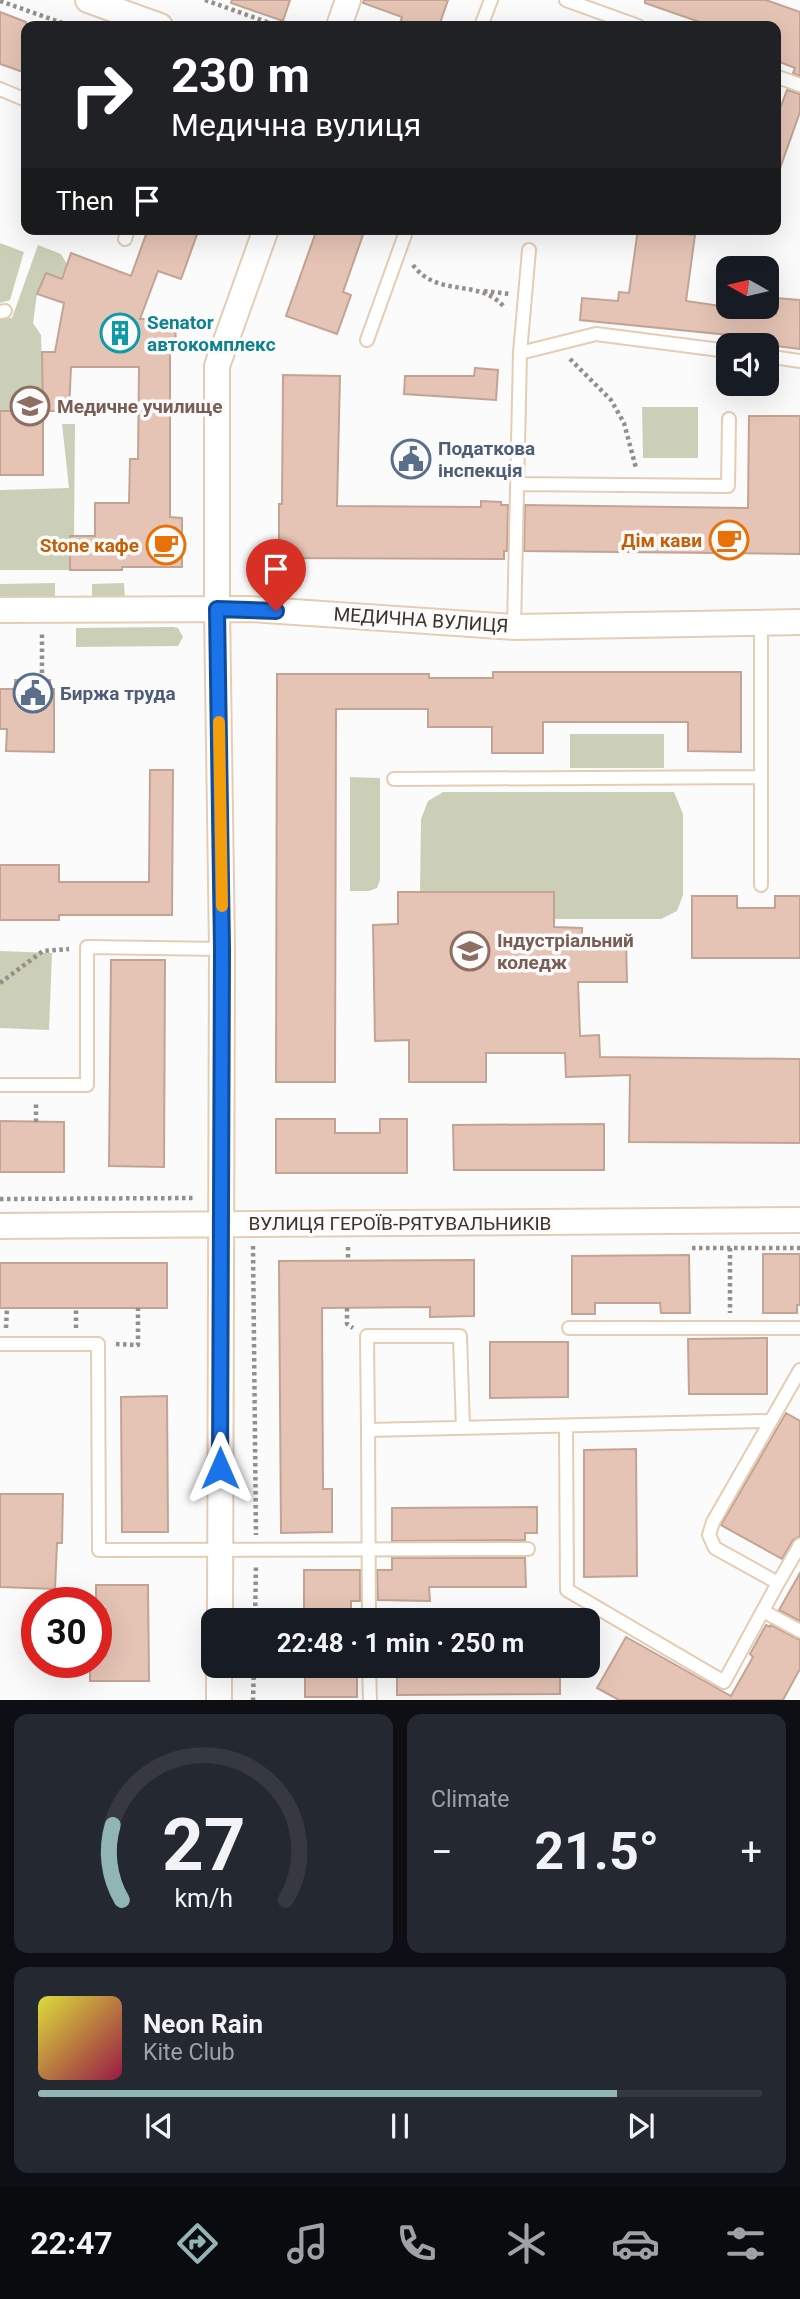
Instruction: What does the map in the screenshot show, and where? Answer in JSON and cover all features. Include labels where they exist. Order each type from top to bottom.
[{"type":"street","points":[[88,0],[146,21]]},
{"type":"street","points":[[341,21],[348,0]]},
{"type":"street","points":[[219,1608],[222,949],[217,366],[264,235]]},
{"type":"street","name":"МЕДИЧНА ВУЛИЦЯ","points":[[0,610],[250,609],[514,627],[800,622]]},
{"type":"street","name":"ВУЛИЦЯ ГЕРОЇВ-РЯТУВАЛЬНИКІВ","points":[[0,1226],[800,1220]]},
{"type":"street","points":[[219,1678],[219,1700]]},
{"type":"lane","points":[[483,21],[491,0]]},
{"type":"lane","points":[[566,0],[624,21]]},
{"type":"lane","points":[[781,78],[800,85]]},
{"type":"lane","points":[[0,89],[21,98]]},
{"type":"lane","points":[[367,340],[405,235]]},
{"type":"lane","points":[[514,627],[521,346],[529,250]]},
{"type":"lane","points":[[521,346],[554,345],[596,334],[716,349]]},
{"type":"lane","points":[[779,358],[800,360]]},
{"type":"lane","points":[[517,484],[728,486],[729,419]]},
{"type":"lane","points":[[761,623],[761,884]]},
{"type":"lane","points":[[394,779],[761,777]]},
{"type":"lane","points":[[0,1085],[87,1085],[87,947],[222,949]]},
{"type":"lane","points":[[569,1328],[800,1328]]},
{"type":"lane","points":[[369,1608],[367,1336],[460,1336],[463,1428]]},
{"type":"lane","points":[[0,1344],[98,1344],[99,1550],[528,1549]]},
{"type":"lane","points":[[778,1583],[715,1548],[709,1535],[713,1522],[800,1370]]},
{"type":"lane","points":[[368,1430],[769,1421]]},
{"type":"lane","points":[[566,1427],[567,1590],[724,1682],[800,1545]]},
{"type":"lane","points":[[763,1611],[800,1631]]},
{"type":"lane","points":[[369,1678],[370,1700]]},
{"type":"path","points":[[205,0],[264,21]]},
{"type":"path","points":[[0,1],[57,21]]},
{"type":"path","points":[[400,248],[420,275],[437,284],[525,296]]},
{"type":"path","points":[[480,291],[497,298],[508,312],[521,346]]},
{"type":"path","points":[[554,345],[611,400],[624,423],[640,484]]},
{"type":"path","points":[[41,680],[42,610]]},
{"type":"path","points":[[0,983],[43,951],[87,947]]},
{"type":"path","points":[[348,1246],[348,1261]]},
{"type":"path","points":[[730,1248],[730,1328]]},
{"type":"path","points":[[98,1344],[138,1345],[138,1308]]},
{"type":"path","points":[[253,1700],[254,1678]]},
{"type":"green space","points":[[0,243],[24,252],[10,300],[0,303]]},
{"type":"green space","points":[[38,245],[61,254],[67,264],[61,279],[46,273],[37,294],[33,323],[41,335],[43,411],[0,411],[0,318],[12,318]]},
{"type":"green space","points":[[642,407],[698,407],[698,458],[643,458]]},
{"type":"green space","points":[[62,424],[75,424],[74,536],[70,536],[70,570],[0,570],[0,490],[69,488]]},
{"type":"green space","points":[[55,583],[55,601],[0,602],[0,584]]},
{"type":"green space","points":[[124,583],[125,601],[92,601],[92,584]]},
{"type":"green space","points":[[76,628],[178,628],[183,637],[178,646],[76,647]]},
{"type":"green space","points":[[570,734],[664,734],[664,768],[570,768]]},
{"type":"green space","points":[[350,777],[380,778],[380,880],[377,888],[369,891],[350,891]]},
{"type":"green space","points":[[443,792],[674,792],[683,814],[683,895],[677,911],[661,919],[554,919],[554,893],[420,892],[421,819],[428,801]]},
{"type":"green space","points":[[0,951],[52,953],[49,1030],[0,1028]]},
{"type":"building","points":[[232,0],[290,0],[283,21],[231,3]]},
{"type":"building","points":[[364,0],[448,0],[441,21],[401,21],[402,17],[363,3]]},
{"type":"building","points":[[645,0],[766,0],[800,12],[800,76],[793,73],[795,68],[781,62],[781,21],[697,21],[645,3]]},
{"type":"building","points":[[0,12],[23,21],[21,21],[21,71],[0,64]]},
{"type":"building","points":[[787,90],[800,94],[800,112],[781,166],[781,106]]},
{"type":"building","points":[[146,235],[197,235],[181,279],[158,271],[140,319],[175,319],[176,346],[170,346],[170,517],[182,518],[182,567],[70,570],[70,536],[95,536],[95,503],[129,503],[130,459],[138,459],[139,367],[71,367],[69,411],[43,411],[42,352],[55,352],[64,303],[37,294],[46,273],[62,279],[71,253],[131,276]]},
{"type":"building","points":[[315,235],[363,235],[343,292],[351,295],[337,334],[286,316]]},
{"type":"building","points":[[637,235],[695,235],[686,301],[716,305],[716,319],[779,319],[779,298],[800,300],[800,349],[779,346],[779,333],[716,334],[580,320],[582,298],[618,301],[619,292],[629,293]]},
{"type":"building","points":[[475,368],[498,370],[496,400],[404,394],[405,376],[474,376]]},
{"type":"building","points":[[283,375],[340,376],[337,506],[481,507],[481,501],[501,502],[501,505],[508,505],[507,551],[504,551],[504,559],[279,558]]},
{"type":"building","points":[[0,411],[43,411],[43,475],[0,475]]},
{"type":"building","points":[[749,416],[800,416],[800,554],[524,551],[525,505],[748,508]]},
{"type":"building","points":[[493,672],[741,672],[741,752],[688,751],[688,722],[543,722],[543,753],[492,753],[492,727],[428,727],[428,709],[336,709],[335,1082],[276,1082],[277,674],[429,674],[429,678],[493,678]]},
{"type":"building","points":[[15,680],[50,680],[50,689],[54,689],[54,752],[6,751],[7,729],[0,729],[0,689],[15,689]]},
{"type":"building","points":[[150,770],[173,770],[172,915],[59,915],[59,920],[0,920],[0,865],[59,865],[59,882],[149,882]]},
{"type":"building","points":[[398,892],[554,892],[554,927],[582,928],[582,939],[626,939],[627,982],[578,982],[580,1036],[599,1035],[600,1057],[800,1059],[800,1143],[629,1142],[630,1075],[566,1077],[565,1053],[486,1053],[486,1082],[409,1082],[409,1040],[375,1041],[373,925],[398,924]]},
{"type":"building","points":[[692,896],[737,896],[737,908],[775,908],[775,896],[800,896],[800,958],[692,958]]},
{"type":"building","points":[[111,960],[165,960],[164,1167],[109,1166]]},
{"type":"building","points":[[276,1119],[335,1119],[335,1133],[380,1133],[380,1119],[407,1119],[407,1173],[276,1173]]},
{"type":"building","points":[[0,1121],[64,1122],[64,1172],[0,1172]]},
{"type":"building","points":[[604,1124],[604,1170],[454,1170],[453,1125]]},
{"type":"building","points":[[763,1254],[800,1254],[800,1305],[797,1305],[797,1313],[763,1313]]},
{"type":"building","points":[[689,1255],[690,1313],[661,1313],[660,1303],[595,1303],[595,1314],[572,1314],[572,1256]]},
{"type":"building","points":[[474,1260],[474,1316],[430,1317],[430,1307],[322,1308],[323,1489],[332,1489],[332,1532],[281,1533],[279,1261]]},
{"type":"building","points":[[0,1263],[167,1263],[167,1308],[0,1308]]},
{"type":"building","points":[[767,1338],[767,1394],[689,1394],[688,1339]]},
{"type":"building","points":[[490,1342],[568,1342],[568,1397],[490,1398]]},
{"type":"building","points":[[167,1396],[168,1532],[122,1532],[121,1397]]},
{"type":"building","points":[[786,1413],[800,1421],[800,1536],[793,1540],[782,1559],[721,1525]]},
{"type":"building","points":[[636,1449],[637,1576],[584,1577],[584,1450]]},
{"type":"building","points":[[0,1494],[63,1494],[62,1543],[57,1543],[55,1587],[0,1587]]},
{"type":"building","points":[[537,1507],[537,1533],[525,1533],[525,1540],[392,1541],[392,1508]]},
{"type":"building","points":[[392,1558],[525,1558],[526,1587],[429,1587],[430,1601],[378,1600],[377,1570],[392,1570]]},
{"type":"building","points":[[304,1570],[360,1570],[360,1601],[351,1601],[351,1608],[304,1608]]},
{"type":"building","points":[[800,1573],[800,1621],[779,1610]]},
{"type":"building","points":[[148,1585],[149,1681],[90,1681],[90,1678],[112,1678],[112,1587],[96,1587]]},
{"type":"building","points":[[766,1625],[800,1640],[800,1669],[783,1700],[619,1700],[597,1688],[626,1637],[731,1696],[753,1657],[750,1654]]},
{"type":"building","points":[[305,1678],[357,1678],[357,1697],[305,1697]]},
{"type":"building","points":[[397,1678],[560,1678],[560,1694],[397,1695]]},
{"type":"slow traffic","points":[[219,722],[222,906]]},
{"type":"place","name":"Senator автокомплекс","points":[[120,333]]},
{"type":"place","name":"Медичне училище","points":[[30,406]]},
{"type":"place","name":"Податкова інспекція","points":[[411,459]]},
{"type":"place","name":"Дiм кави","points":[[729,540]]},
{"type":"place","name":"Stone кафе","points":[[166,545]]},
{"type":"place","name":"Биржа труда","points":[[33,693]]},
{"type":"place","name":"Індустріальний коледж","points":[[470,951]]},
{"type":"route","points":[[220,1468],[222,949],[217,609],[276,611]]}]
